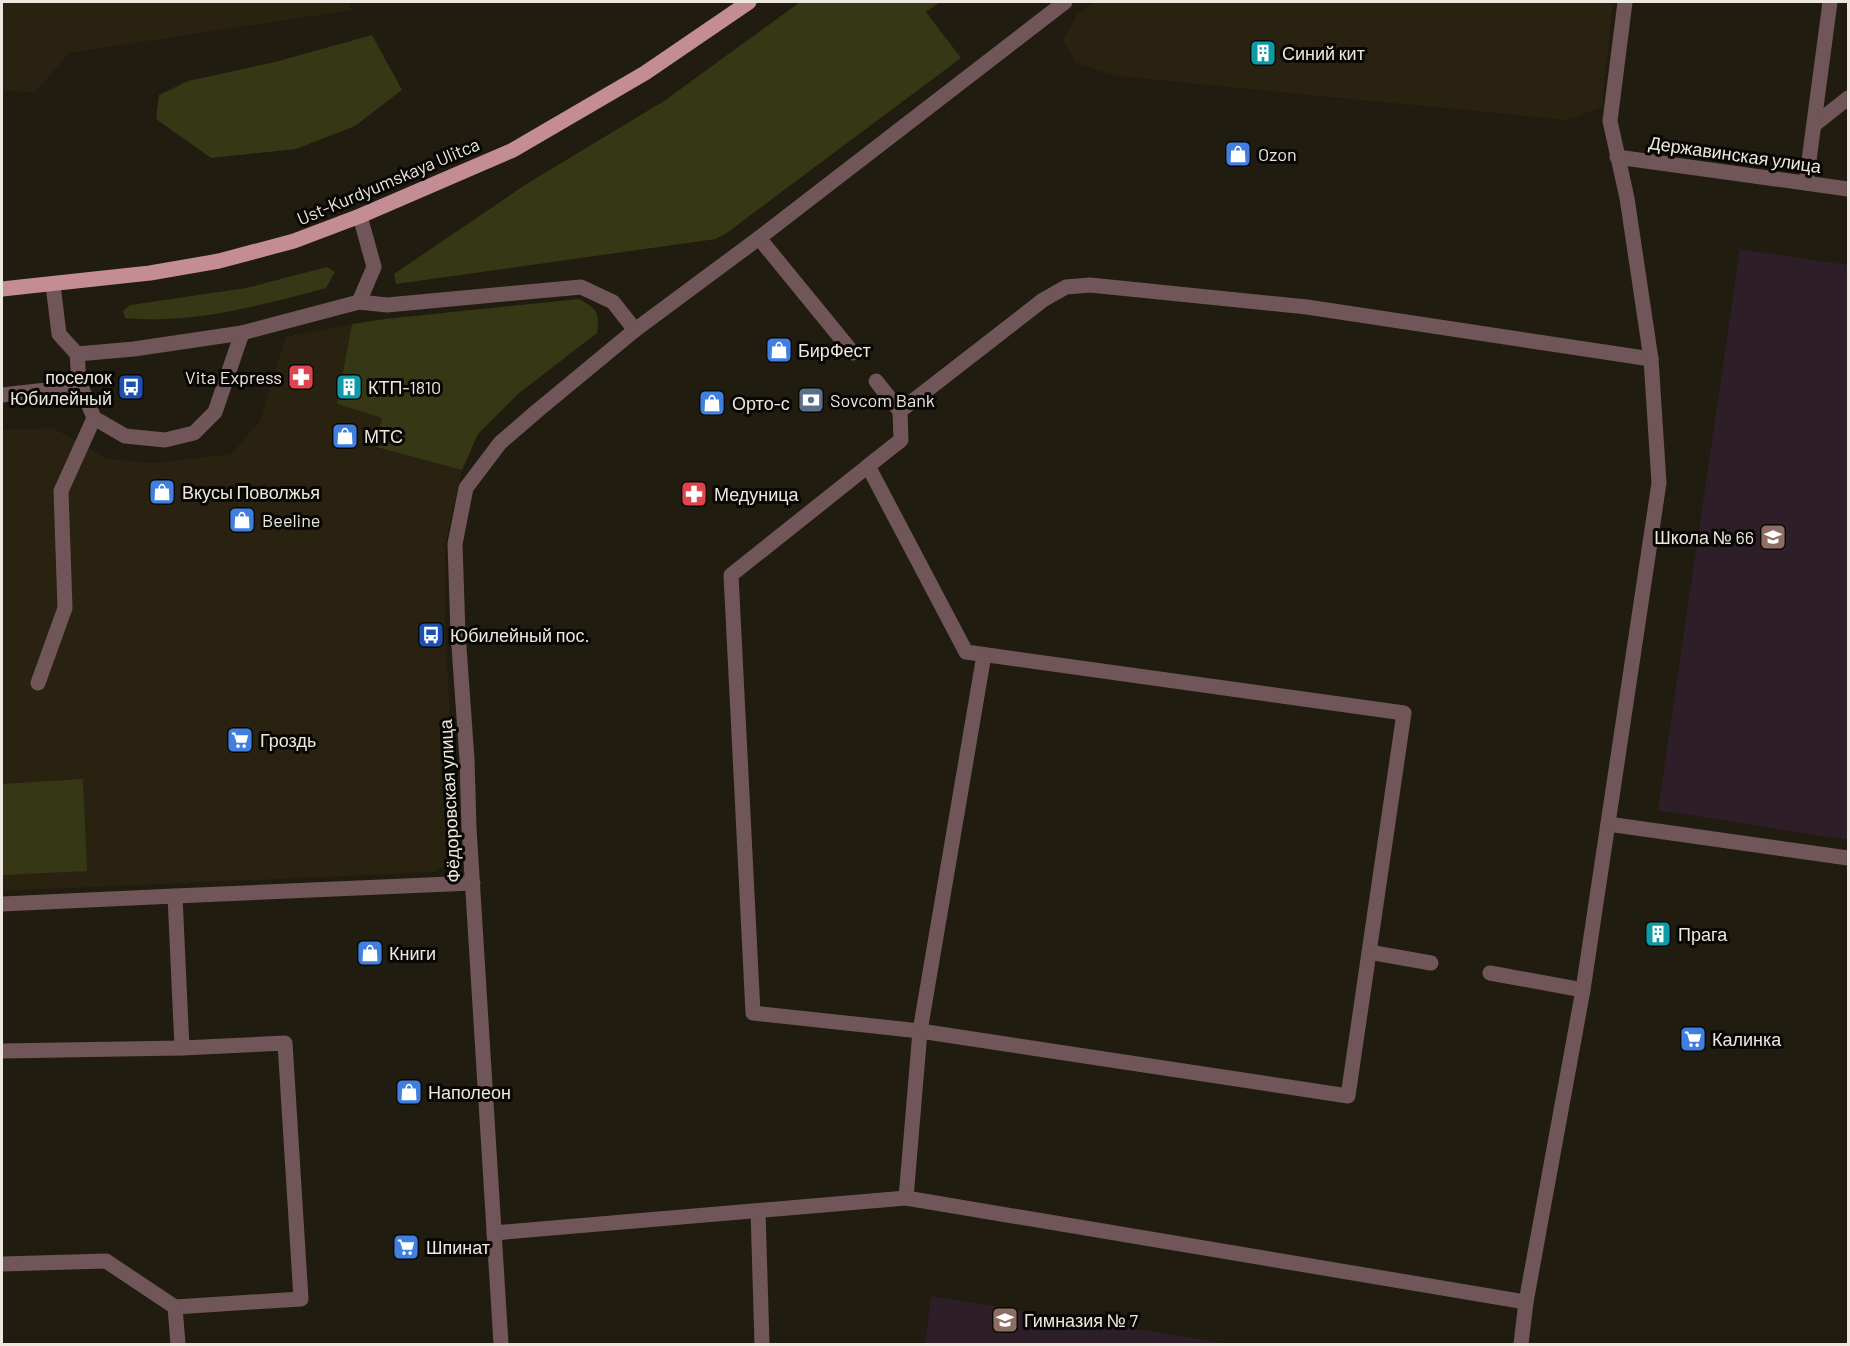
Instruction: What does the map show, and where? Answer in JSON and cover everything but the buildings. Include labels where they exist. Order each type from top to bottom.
[{"type":"main road","name":"Ust-Kurdyumskaya Ulitca","points":[[2,289],[150,273],[219,261],[294,242],[513,150],[645,73],[749,2]]},
{"type":"street","name":"Фёдоровская улица","points":[[501,1344],[458,633],[455,544],[466,488],[501,443],[635,330],[759,238],[1065,2]]},
{"type":"street","points":[[1521,1344],[1526,1302],[1583,990],[1659,483],[1651,359],[1627,198],[1610,121],[1625,2]]},
{"type":"street","points":[[1806,183],[1830,2]]},
{"type":"street","points":[[1814,125],[1848,98]]},
{"type":"street","name":"Державинская улица","points":[[1617,157],[1848,189]]},
{"type":"street","points":[[359,302],[374,267],[360,216]]},
{"type":"street","points":[[759,238],[853,353]]},
{"type":"street","points":[[53,285],[59,334],[77,354],[79,381],[94,418],[125,436],[165,440],[194,433],[215,412],[242,333]]},
{"type":"street","points":[[900,411],[1043,300],[1066,287],[1090,285],[1307,307],[1651,359]]},
{"type":"street","points":[[77,354],[134,349],[242,333],[359,302],[387,306],[581,287],[613,302],[635,330]]},
{"type":"street","points":[[868,466],[966,652],[1404,713],[1348,1096],[920,1031],[753,1013],[731,575],[868,466],[901,440],[900,411],[876,381]]},
{"type":"street","points":[[2,395],[82,386]]},
{"type":"street","points":[[38,683],[65,608],[61,491],[94,418]]},
{"type":"street","points":[[906,1198],[920,1031],[984,655]]},
{"type":"street","points":[[1608,824],[1848,858]]},
{"type":"street","points":[[2,904],[473,883]]},
{"type":"street","points":[[175,896],[182,1048]]},
{"type":"street","points":[[1369,952],[1431,963]]},
{"type":"street","points":[[1490,973],[1583,990]]},
{"type":"street","points":[[2,1051],[182,1048],[285,1043],[301,1299],[176,1307],[106,1261],[2,1264]]},
{"type":"street","points":[[494,1233],[906,1198],[1526,1302]]},
{"type":"street","points":[[758,1211],[762,1344]]},
{"type":"street","points":[[176,1307],[178,1344]]},
{"type":"shaded area","points":[[2,2],[348,2],[352,10],[69,53],[36,92],[2,91]]},
{"type":"shaded area","points":[[1094,2],[1613,2],[1602,107],[1567,120],[1117,76],[1076,63],[1063,40],[1077,15]]},
{"type":"shaded area","name":"Школа № 66","points":[[1740,249],[1848,265],[1848,840],[1658,810]]},
{"type":"shaded area","points":[[352,324],[337,404],[383,418],[376,447],[462,470],[445,544],[445,629],[457,840],[451,862],[435,872],[2,891],[2,430],[53,428],[108,459],[154,463],[231,454],[259,423],[286,337]]},
{"type":"shaded area","name":"Гимназия № 7","points":[[931,1296],[1230,1344],[925,1344]]},
{"type":"green space","points":[[800,2],[940,2],[926,12],[961,58],[716,239],[396,284],[394,274],[528,183],[664,101]]},
{"type":"green space","points":[[372,35],[402,90],[355,126],[296,149],[211,158],[156,119],[159,95],[188,81],[275,62]]},
{"type":"green space","points":[[327,267],[335,272],[326,288],[252,307],[176,319],[125,318],[123,311],[130,305],[246,288]]},
{"type":"green space","points":[[579,299],[596,312],[597,333],[518,394],[478,434],[462,470],[376,447],[382,418],[337,404],[352,324]]},
{"type":"green space","points":[[83,779],[87,871],[2,875],[2,784]]},
{"type":"place","name":"Синий кит","points":[[1263,53]]},
{"type":"place","name":"Ozon","points":[[1238,154]]},
{"type":"place","name":"БирФест","points":[[779,350]]},
{"type":"place","name":"Vita Express","points":[[301,377]]},
{"type":"place","name":"поселок Юбилейный","points":[[131,387]]},
{"type":"place","name":"КТП-1810","points":[[349,387]]},
{"type":"place","name":"Sovcom Bank","points":[[811,400]]},
{"type":"place","name":"Орто-с","points":[[712,403]]},
{"type":"place","name":"МТС","points":[[345,436]]},
{"type":"place","name":"Вкусы Поволжья","points":[[162,492]]},
{"type":"place","name":"Медуница","points":[[694,494]]},
{"type":"place","name":"Beeline","points":[[242,520]]},
{"type":"place","name":"Школа № 66","points":[[1773,537]]},
{"type":"place","name":"Юбилейный пос.","points":[[431,635]]},
{"type":"place","name":"Гроздь","points":[[240,740]]},
{"type":"place","name":"Прага","points":[[1658,934]]},
{"type":"place","name":"Книги","points":[[370,953]]},
{"type":"place","name":"Калинка","points":[[1693,1039]]},
{"type":"place","name":"Наполеон","points":[[409,1092]]},
{"type":"place","name":"Шпинат","points":[[406,1247]]},
{"type":"place","name":"Гимназия № 7","points":[[1005,1320]]}]
